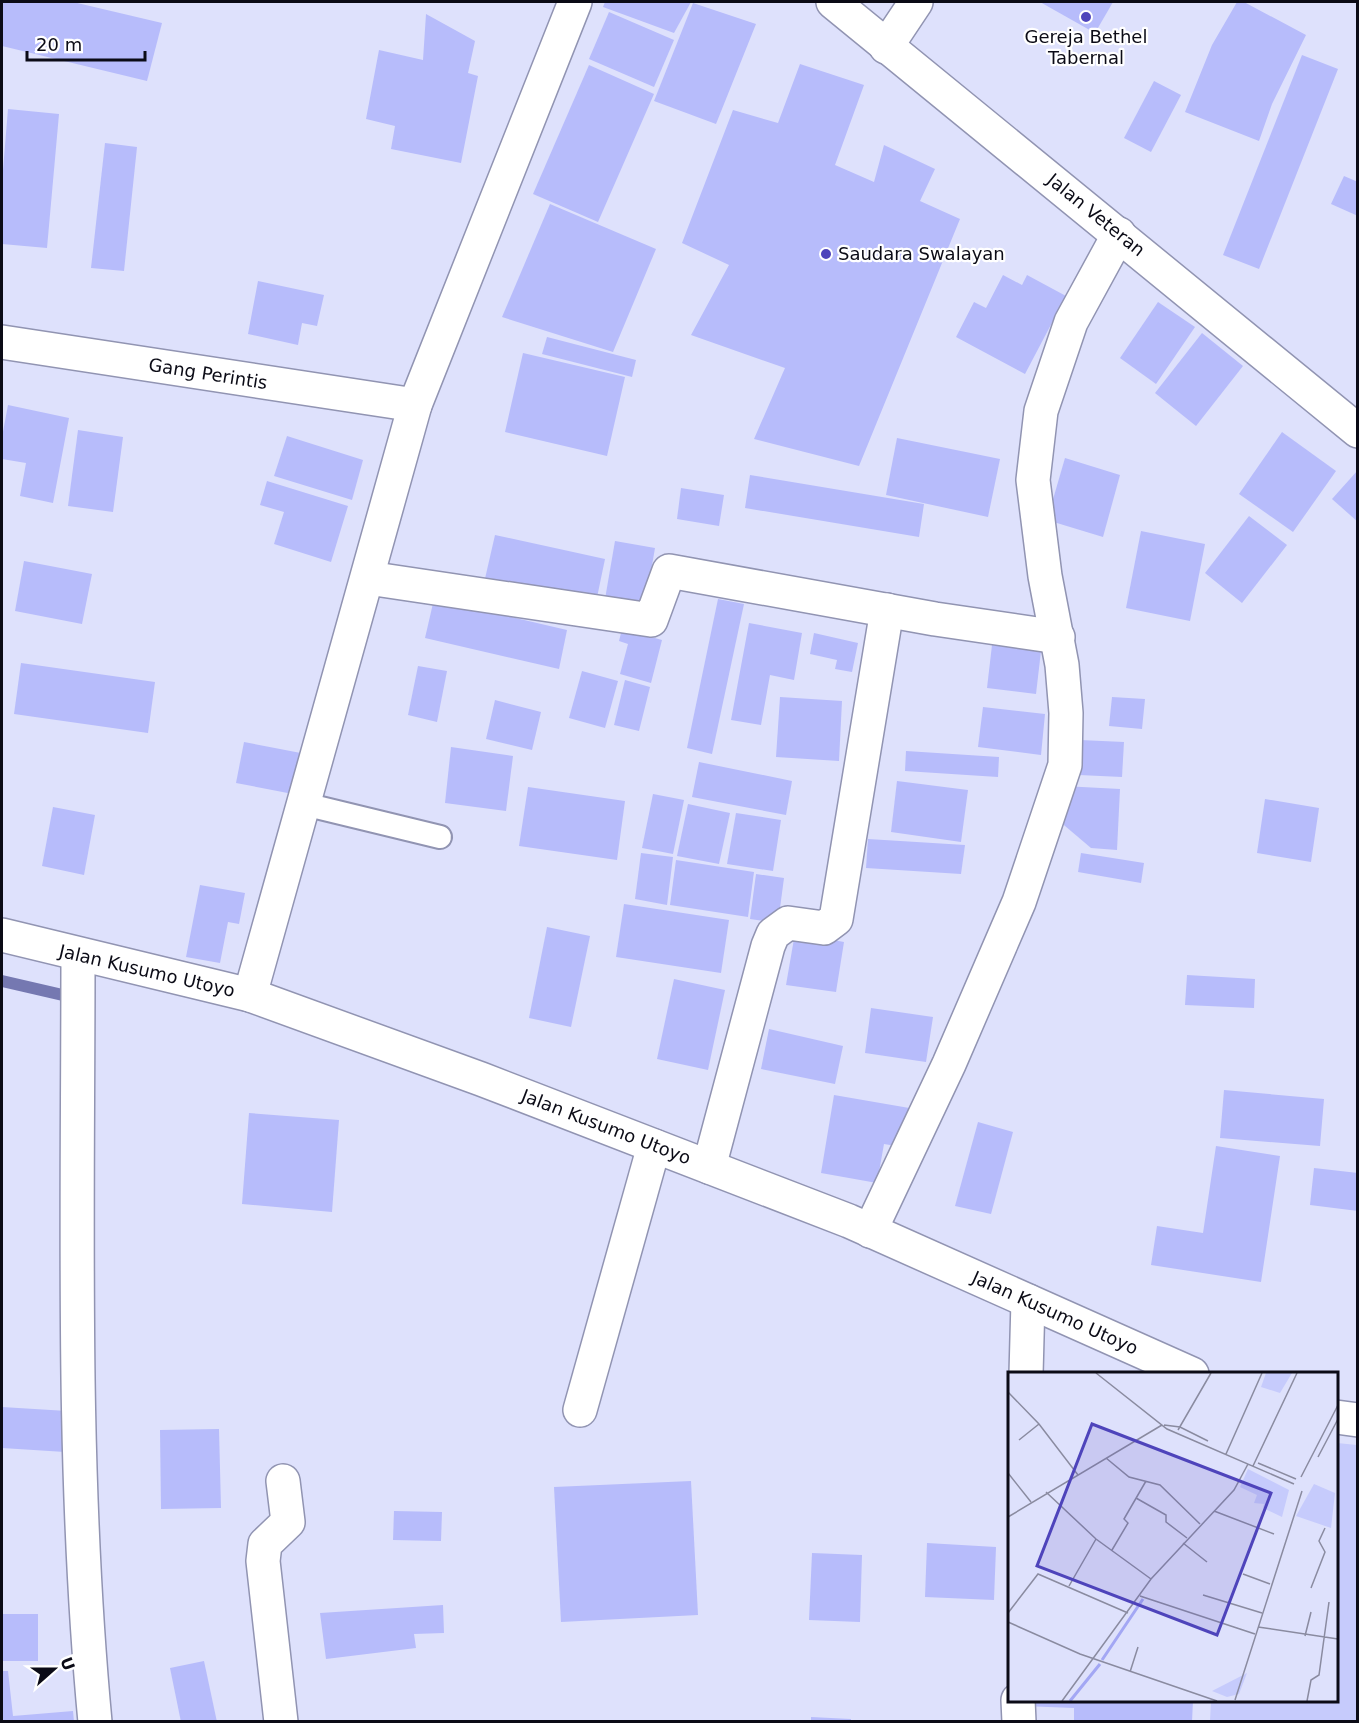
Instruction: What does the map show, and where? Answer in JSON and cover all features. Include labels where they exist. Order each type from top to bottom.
[{"type":"street","points":[[250,995],[415,405],[575,2]]},
{"type":"street","name":"Jalan Veteran","points":[[833,2],[1358,430]]},
{"type":"street","points":[[886,46],[916,2]]},
{"type":"street","points":[[870,1231],[944,1074],[1019,902],[1065,765],[1066,713],[1058,637],[1045,576],[1033,480],[1041,411],[1071,322],[1119,234]]},
{"type":"street","name":"Gang Perintis","points":[[2,342],[415,405]]},
{"type":"street","points":[[368,578],[651,620],[669,571],[887,610],[1058,637]]},
{"type":"street","points":[[709,1167],[773,934],[788,923],[819,929],[829,927],[836,919],[887,610]]},
{"type":"street","name":"Jalan Kusumo Utoyo","points":[[2,935],[250,995],[654,1146],[870,1231],[1188,1372]]},
{"type":"street","points":[[78,955],[78,1408],[84,1610],[95,1722]]},
{"type":"street","points":[[579,1410],[654,1146]]},
{"type":"street","points":[[1026,1372],[1028,1300]]},
{"type":"street","points":[[1338,1417],[1358,1420]]},
{"type":"street","points":[[281,1722],[263,1561],[265,1544],[288,1522],[283,1481]]},
{"type":"street","points":[[1018,1702],[1019,1722]]},
{"type":"lane","points":[[304,804],[440,837]]},
{"type":"shaded area","points":[[1338,1443],[1357,1445],[1357,1721],[1210,1721],[1211,1702],[1338,1702]]},
{"type":"building","points":[[2,2],[73,2],[162,23],[147,81],[2,46]]},
{"type":"building","points":[[605,2],[691,2],[674,33],[603,7]]},
{"type":"building","name":"Gereja Bethel Tabernal","points":[[1040,2],[1113,2],[1095,33]]},
{"type":"building","points":[[1237,2],[1244,2],[1306,35],[1272,104],[1259,141],[1185,112],[1212,45]]},
{"type":"building","points":[[693,3],[756,24],[716,124],[654,101]]},
{"type":"building","points":[[609,12],[674,40],[654,87],[589,59]]},
{"type":"building","points":[[426,14],[475,41],[468,73],[478,76],[461,163],[391,149],[395,126],[366,119],[379,50],[423,60]]},
{"type":"building","points":[[1302,55],[1338,69],[1259,269],[1223,255]]},
{"type":"building","name":"Saudara Swalayan","points":[[800,64],[864,85],[835,165],[874,182],[884,145],[935,169],[920,201],[960,219],[859,466],[754,439],[785,368],[691,335],[729,265],[682,243],[733,110],[778,123]]},
{"type":"building","points":[[589,65],[654,94],[598,222],[533,194]]},
{"type":"building","points":[[1154,81],[1181,95],[1151,152],[1124,138]]},
{"type":"building","points":[[8,109],[59,114],[47,248],[2,244],[2,182]]},
{"type":"building","points":[[105,143],[137,147],[124,271],[91,268]]},
{"type":"building","points":[[1344,176],[1358,182],[1358,216],[1331,204]]},
{"type":"building","points":[[550,204],[656,249],[613,352],[502,317]]},
{"type":"building","points":[[1003,275],[1022,285],[1027,275],[1066,296],[1025,374],[956,337],[974,302],[986,308]]},
{"type":"building","points":[[258,281],[324,295],[317,326],[302,323],[298,345],[248,334]]},
{"type":"building","points":[[1158,302],[1195,327],[1156,384],[1120,358]]},
{"type":"building","points":[[1202,333],[1243,366],[1196,426],[1155,393]]},
{"type":"building","points":[[547,337],[636,360],[632,377],[542,354]]},
{"type":"building","points":[[523,353],[625,377],[607,456],[505,432]]},
{"type":"building","points":[[8,405],[69,418],[53,503],[20,496],[26,463],[2,459],[2,437]]},
{"type":"building","points":[[78,430],[123,437],[113,512],[68,506]]},
{"type":"building","points":[[1282,432],[1336,471],[1293,532],[1239,494]]},
{"type":"building","points":[[287,436],[363,460],[352,500],[274,476]]},
{"type":"building","points":[[897,438],[1000,459],[988,517],[886,495]]},
{"type":"building","points":[[1065,458],[1120,475],[1103,537],[1047,520]]},
{"type":"building","points":[[1358,470],[1358,522],[1332,499]]},
{"type":"building","points":[[750,475],[924,504],[919,537],[745,508]]},
{"type":"building","points":[[267,481],[348,506],[331,562],[274,544],[284,512],[260,505]]},
{"type":"building","points":[[681,488],[724,495],[719,526],[677,519]]},
{"type":"building","points":[[1249,516],[1287,545],[1242,603],[1205,573]]},
{"type":"building","points":[[1141,531],[1205,544],[1190,621],[1126,608]]},
{"type":"building","points":[[495,535],[605,559],[595,607],[484,583]]},
{"type":"building","points":[[615,541],[655,548],[645,606],[605,599]]},
{"type":"building","points":[[24,561],[92,574],[82,624],[15,611]]},
{"type":"building","points":[[434,599],[567,630],[559,669],[425,638]]},
{"type":"building","points":[[718,599],[744,604],[712,754],[687,748]]},
{"type":"building","points":[[749,623],[802,633],[794,680],[770,675],[761,725],[731,720]]},
{"type":"building","points":[[622,629],[662,640],[651,683],[620,674],[628,644],[619,641]]},
{"type":"building","points":[[814,633],[858,643],[852,672],[835,669],[837,660],[810,654]]},
{"type":"building","points":[[992,645],[1041,651],[1036,694],[987,688]]},
{"type":"building","points":[[21,663],[155,682],[148,733],[14,714]]},
{"type":"building","points":[[418,666],[447,671],[437,722],[408,715]]},
{"type":"building","points":[[582,671],[618,681],[605,728],[569,718]]},
{"type":"building","points":[[625,680],[650,687],[639,731],[614,725]]},
{"type":"building","points":[[780,697],[842,701],[839,761],[776,757]]},
{"type":"building","points":[[1112,697],[1145,699],[1142,729],[1109,726]]},
{"type":"building","points":[[495,700],[541,712],[532,750],[486,739]]},
{"type":"building","points":[[983,707],[1045,714],[1041,755],[978,747]]},
{"type":"building","points":[[1080,740],[1124,742],[1122,777],[1079,775]]},
{"type":"building","points":[[244,742],[306,754],[298,795],[236,783]]},
{"type":"building","points":[[451,747],[513,756],[506,811],[445,803]]},
{"type":"building","points":[[906,751],[999,757],[998,777],[905,771]]},
{"type":"building","points":[[699,762],[792,781],[786,815],[692,797]]},
{"type":"building","points":[[897,781],[968,790],[961,842],[891,832]]},
{"type":"building","points":[[1063,786],[1120,789],[1117,850],[1091,848],[1058,820]]},
{"type":"building","points":[[528,787],[625,801],[617,860],[519,846]]},
{"type":"building","points":[[653,794],[684,800],[673,854],[642,848]]},
{"type":"building","points":[[1265,799],[1319,808],[1311,862],[1257,853]]},
{"type":"building","points":[[688,804],[730,813],[719,864],[677,856]]},
{"type":"building","points":[[53,807],[95,815],[84,875],[42,866]]},
{"type":"building","points":[[736,813],[781,820],[773,871],[727,864]]},
{"type":"building","points":[[868,839],[965,845],[961,874],[866,868]]},
{"type":"building","points":[[641,853],[673,857],[667,905],[635,899]]},
{"type":"building","points":[[1081,853],[1144,863],[1141,883],[1078,872]]},
{"type":"building","points":[[676,860],[754,872],[748,917],[670,905]]},
{"type":"building","points":[[756,874],[784,878],[778,923],[750,919]]},
{"type":"building","points":[[200,885],[245,893],[239,924],[228,922],[220,963],[186,957]]},
{"type":"building","points":[[624,904],[729,920],[721,973],[616,957]]},
{"type":"building","points":[[547,927],[590,936],[571,1027],[529,1018]]},
{"type":"building","points":[[795,933],[844,942],[836,992],[786,985]]},
{"type":"building","points":[[1187,975],[1255,979],[1254,1008],[1185,1005]]},
{"type":"building","points":[[674,979],[725,990],[708,1070],[657,1059]]},
{"type":"building","points":[[871,1008],[933,1017],[926,1062],[865,1053]]},
{"type":"building","points":[[769,1029],[843,1046],[835,1084],[761,1069]]},
{"type":"building","points":[[1224,1090],[1324,1099],[1320,1146],[1220,1138]]},
{"type":"building","points":[[834,1095],[915,1109],[908,1148],[884,1144],[877,1183],[821,1173]]},
{"type":"building","points":[[249,1113],[339,1120],[332,1212],[242,1204]]},
{"type":"building","points":[[978,1122],[1013,1132],[991,1214],[955,1206]]},
{"type":"building","points":[[1216,1146],[1280,1156],[1261,1282],[1151,1265],[1157,1226],[1203,1233]]},
{"type":"building","points":[[1314,1168],[1358,1173],[1358,1211],[1310,1205]]},
{"type":"building","points":[[2,1407],[67,1411],[65,1452],[2,1448]]},
{"type":"building","points":[[219,1429],[221,1508],[161,1509],[160,1430]]},
{"type":"building","points":[[691,1481],[698,1615],[561,1622],[554,1487]]},
{"type":"building","points":[[394,1511],[442,1512],[441,1541],[393,1540]]},
{"type":"building","points":[[927,1543],[996,1547],[994,1600],[925,1597]]},
{"type":"building","points":[[812,1553],[862,1555],[860,1622],[809,1620]]},
{"type":"building","points":[[443,1605],[444,1633],[414,1634],[416,1648],[326,1659],[320,1613]]},
{"type":"building","points":[[2,1614],[38,1614],[38,1661],[2,1661]]},
{"type":"building","points":[[204,1661],[217,1722],[181,1722],[170,1668]]},
{"type":"building","points":[[2,1671],[8,1671],[13,1716],[73,1711],[74,1722],[2,1722]]},
{"type":"building","points":[[1022,1702],[1193,1702],[1192,1722],[1074,1722],[1074,1708],[1022,1706]]},
{"type":"building","points":[[811,1717],[851,1719],[851,1722],[811,1722]]},
{"type":"waterway","points":[[2,981],[67,996]]},
{"type":"place","name":"Gereja Bethel Tabernal","points":[[1086,17]]},
{"type":"place","name":"Saudara Swalayan","points":[[826,254]]}]
